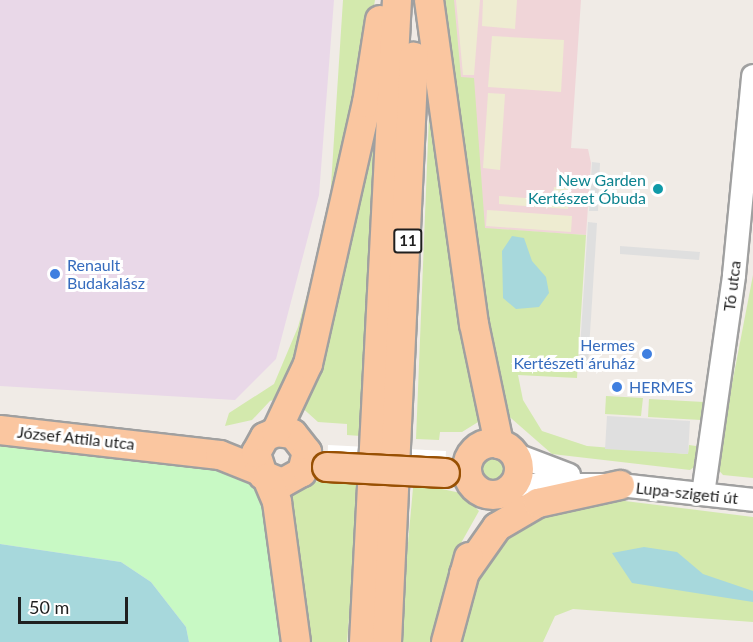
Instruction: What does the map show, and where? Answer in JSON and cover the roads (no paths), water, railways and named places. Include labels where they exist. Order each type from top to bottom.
[{"type":"main road","points":[[296,642],[278,502],[263,474],[256,453],[271,435],[308,364],[367,102],[383,0]]},
{"type":"main road","name":"11","points":[[364,642],[397,0]]},
{"type":"main road","name":"11","points":[[387,642],[416,0]]},
{"type":"main road","points":[[429,0],[474,324],[506,449],[519,472],[504,490],[464,574],[446,642]]},
{"type":"main road","name":"József Attila utca","points":[[0,430],[220,455],[263,474]]},
{"type":"main road","points":[[271,435],[293,434],[315,459]]},
{"type":"main road","name":"József Attila utca","points":[[151,446],[235,446],[271,435]]},
{"type":"main road","points":[[263,474],[282,483],[315,459],[457,467],[483,445],[506,449]]},
{"type":"main road","points":[[457,467],[479,492],[504,490]]},
{"type":"main road","points":[[464,574],[497,527],[538,503],[620,485]]},
{"type":"street","name":"Tó utca","points":[[703,494],[734,275],[753,76]]},
{"type":"street","name":"Lupa-szigeti út","points":[[506,449],[548,470],[620,485],[753,500]]},
{"type":"street","name":"Lupa-szigeti út","points":[[504,490],[620,485]]},
{"type":"water","points":[[512,236],[524,238],[532,261],[546,277],[549,293],[539,307],[516,309],[503,298],[502,251]]},
{"type":"water","points":[[0,544],[121,562],[151,582],[186,627],[189,642],[0,642]]},
{"type":"water","points":[[644,547],[677,552],[703,574],[753,591],[753,602],[632,583],[612,553]]},
{"type":"place","name":"New Garden Kertészet Óbuda","points":[[658,189]]},
{"type":"place","name":"Renault Budakalász","points":[[55,274]]},
{"type":"place","name":"Hermes Kertészeti áruház","points":[[647,354]]},
{"type":"place","name":"HERMES","points":[[617,387]]}]
